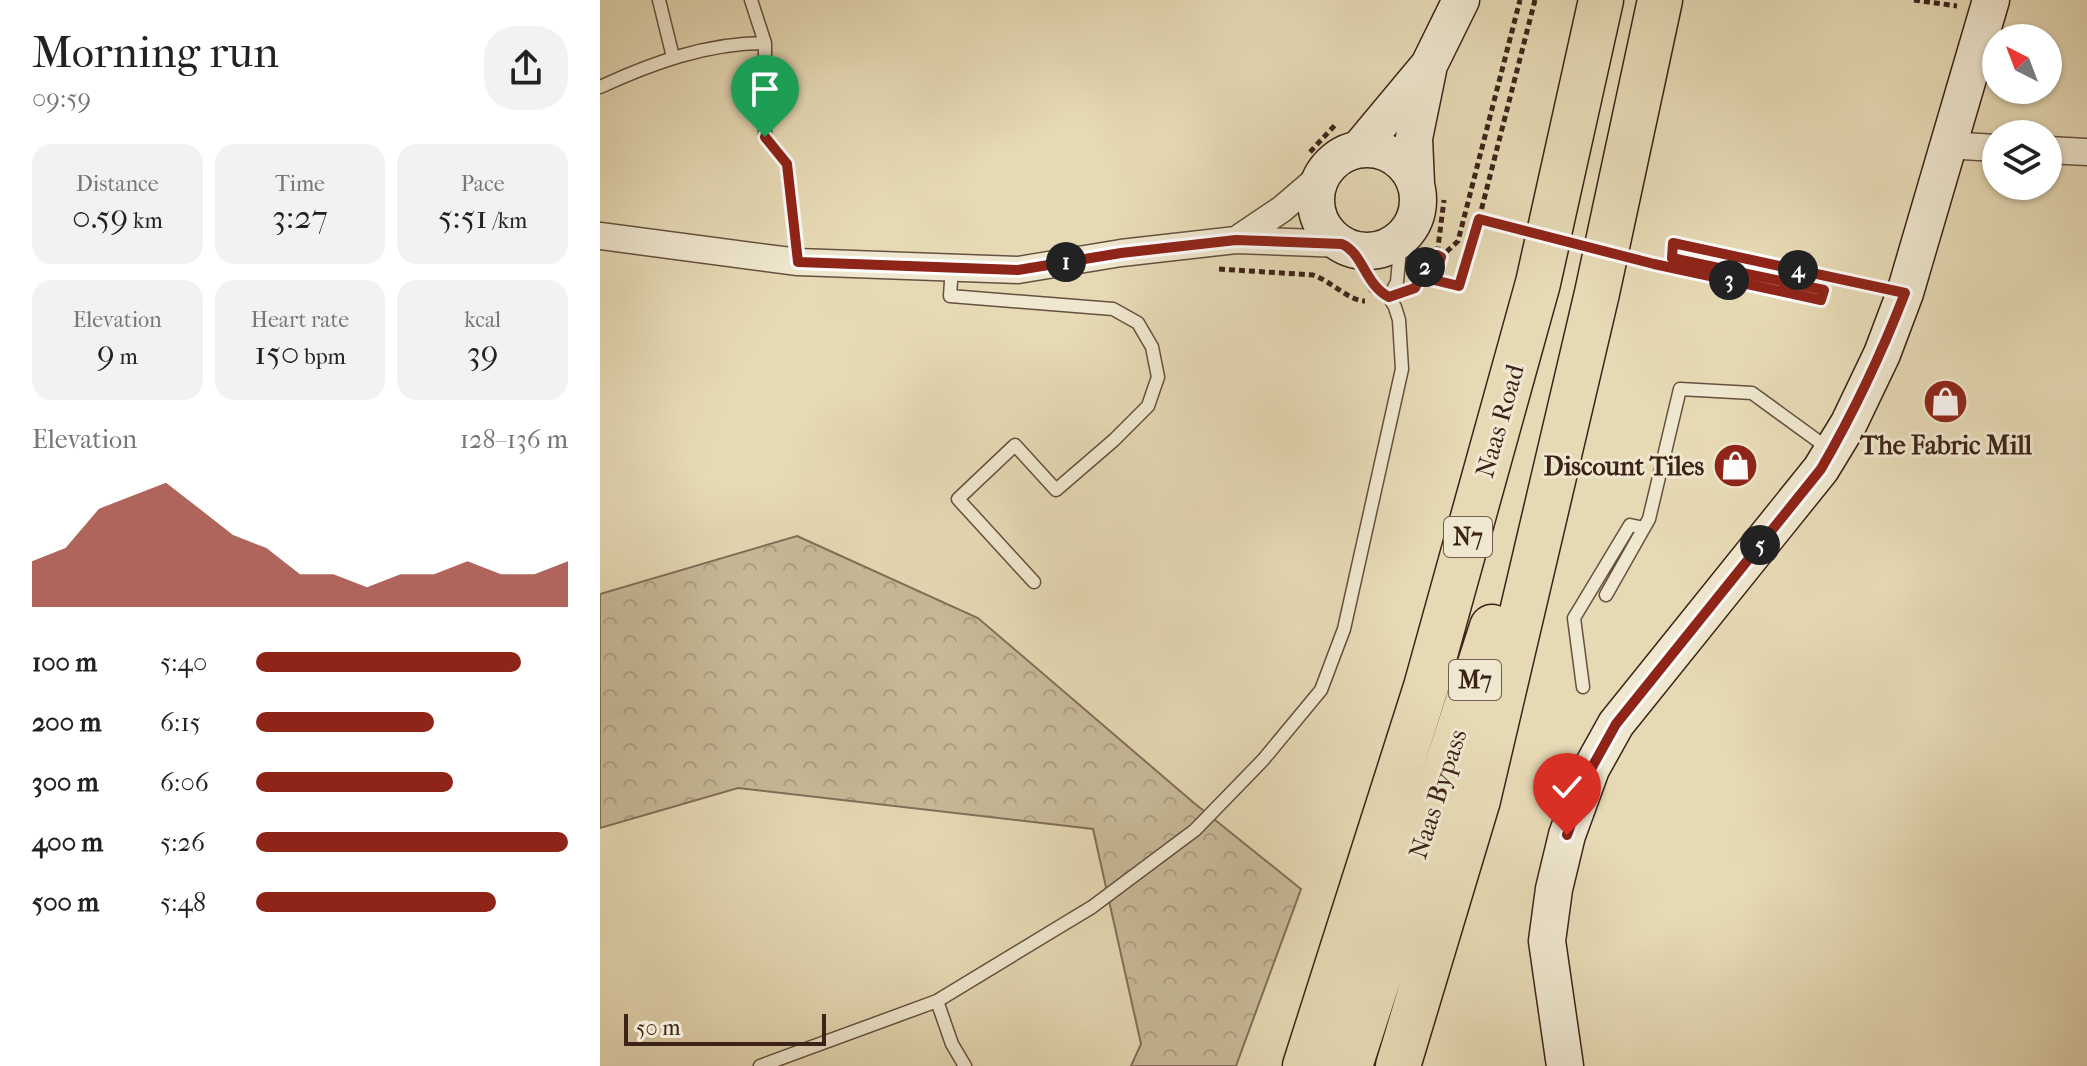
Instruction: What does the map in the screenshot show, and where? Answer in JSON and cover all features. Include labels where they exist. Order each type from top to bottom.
[{"type":"highway","name":"Naas Road","points":[[1305,1066],[1426,687],[1534,298],[1601,0]]},
{"type":"highway","points":[[1398,1066],[1478,800],[1597,293],[1660,0]]},
{"type":"highway","name":"Naas Bypass","points":[[1350,1066],[1597,293]]},
{"type":"street","points":[[600,236],[798,262],[1018,270],[1121,253],[1236,240],[1346,246],[1373,251],[1401,238],[1411,227],[1430,189],[1414,138],[1429,65],[1461,0]]},
{"type":"street","points":[[1565,1066],[1547,941],[1554,889],[1564,848],[1591,769],[1616,724],[1821,469],[1849,423],[1882,354],[1905,293],[1990,1]]},
{"type":"street","points":[[1236,240],[1282,209],[1316,163],[1346,153],[1349,136],[1429,65]]},
{"type":"street","points":[[1349,136],[1388,153],[1430,189]]},
{"type":"street","points":[[1946,145],[1982,147]]},
{"type":"street","points":[[2062,151],[2087,152]]},
{"type":"street","points":[[1316,163],[1317,212],[1330,236],[1346,246]]},
{"type":"lane","points":[[659,0],[673,57]]},
{"type":"lane","points":[[751,0],[765,43],[765,137],[787,164],[798,262]]},
{"type":"lane","points":[[600,87],[673,57],[743,43],[765,43]]},
{"type":"lane","points":[[1389,297],[1397,282],[1401,238]]},
{"type":"lane","points":[[760,1066],[937,1001],[1092,907],[1195,830],[1263,760],[1321,690],[1344,629],[1402,369],[1399,320],[1389,297],[1375,287],[1346,246]]},
{"type":"lane","points":[[952,267],[950,296],[1113,309],[1138,323],[1152,347],[1158,377],[1148,406],[1056,490],[1015,445],[958,499],[1034,582]]},
{"type":"lane","points":[[1606,595],[1649,519],[1680,389],[1752,393],[1832,450]]},
{"type":"lane","points":[[1583,687],[1574,618],[1630,525],[1644,528]]},
{"type":"lane","points":[[937,1001],[952,1044],[965,1066]]},
{"type":"path","points":[[1211,264],[1223,271],[1313,275],[1327,280],[1358,302],[1389,297],[1415,288],[1428,260],[1435,260],[1458,241],[1520,0]]},
{"type":"path","points":[[1430,189],[1439,256],[1434,280],[1459,286],[1535,0]]},
{"type":"path","points":[[1914,0],[1952,7],[1990,1]]},
{"type":"path","points":[[1316,163],[1316,143],[1349,136]]},
{"type":"path","points":[[1479,219],[1654,264],[1821,300],[1824,290],[1672,258],[1673,243],[1905,293]]},
{"type":"green space","points":[[797,536],[978,618],[1194,803],[1301,889],[1236,1066],[1131,1066],[1141,1044],[1093,829],[738,788],[600,828],[600,594]]},
{"type":"place","name":"The Fabric Mill","points":[[1946,402]]},
{"type":"place","name":"Discount Tiles","points":[[1735,466]]},
{"type":"route","points":[[765,137],[787,164],[798,262],[1018,270],[1121,253],[1236,240],[1342,244],[1351,248],[1375,287],[1389,297],[1415,288],[1428,260],[1435,260],[1437,255],[1441,257],[1434,280],[1459,286],[1479,219],[1654,264],[1821,300],[1824,290],[1672,258],[1673,243],[1905,293],[1882,354],[1849,423],[1821,469],[1616,724],[1591,769],[1567,835]]}]
